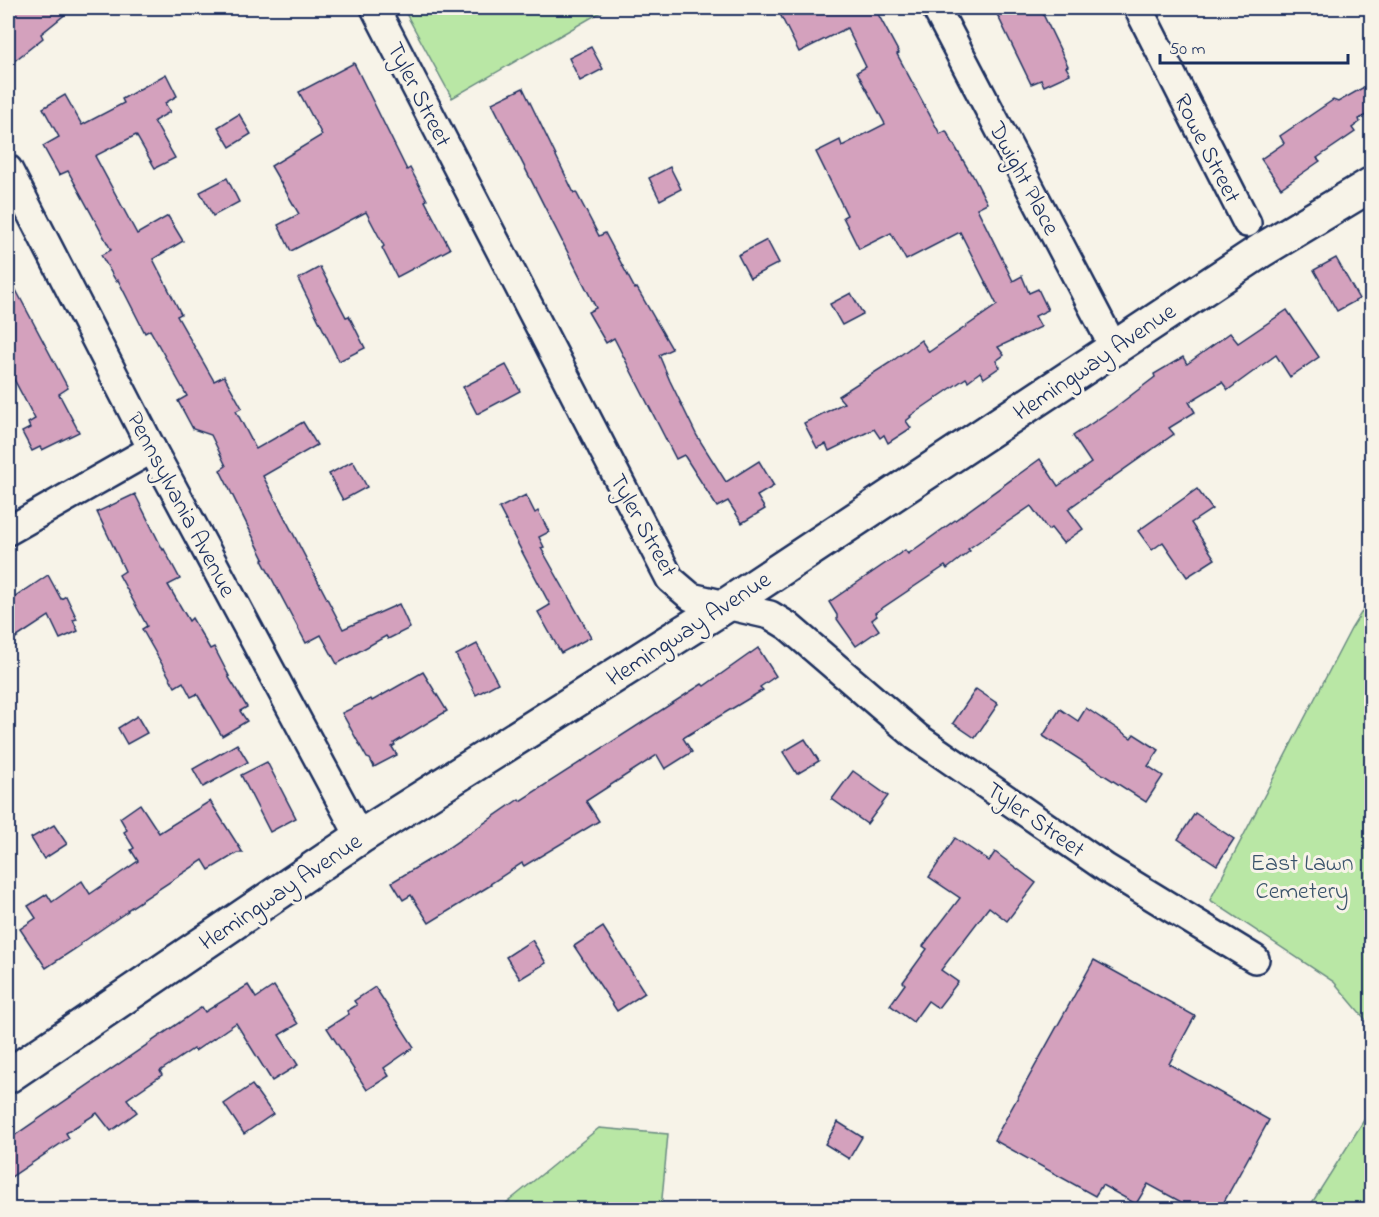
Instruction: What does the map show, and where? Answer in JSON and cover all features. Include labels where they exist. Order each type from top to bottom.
[{"type":"main road","name":"Hemingway Avenue","points":[[8,1076],[360,837],[725,606],[1271,244],[1371,184]]},
{"type":"street","name":"Tyler Street","points":[[375,8],[670,579],[691,597],[770,615],[788,626],[917,737],[1106,868],[1255,958]]},
{"type":"street","name":"Dwight Place","points":[[936,8],[1114,348]]},
{"type":"street","name":"Rowe Street","points":[[1138,8],[1247,223]]},
{"type":"street","name":"Pennsylvania Avenue","points":[[8,169],[152,449],[360,837]]},
{"type":"street","points":[[8,531],[152,449]]},
{"type":"green space","points":[[403,8],[608,8],[452,98]]},
{"type":"green space","name":"East Lawn Cemetery","points":[[1371,597],[1371,1026],[1334,982],[1210,900],[1351,629]]},
{"type":"green space","points":[[1371,1109],[1371,1209],[1308,1209]]},
{"type":"green space","points":[[599,1128],[668,1134],[661,1209],[499,1209]]},
{"type":"building","points":[[8,8],[73,8],[41,34],[43,38],[8,66]]},
{"type":"building","points":[[777,8],[890,8],[878,14],[940,134],[946,131],[987,203],[977,208],[1013,281],[1022,276],[1029,293],[1038,289],[1048,310],[1035,316],[1041,327],[998,347],[1004,355],[996,361],[1000,367],[984,378],[980,372],[968,381],[966,378],[910,416],[906,421],[911,428],[888,443],[884,435],[880,438],[874,429],[829,451],[826,444],[817,448],[804,423],[844,403],[838,396],[921,340],[929,352],[997,305],[960,232],[906,260],[891,233],[859,249],[843,217],[847,215],[816,152],[840,140],[842,146],[885,124],[857,72],[866,67],[847,28],[799,52]]},
{"type":"building","points":[[994,8],[1040,8],[1070,74],[1044,86],[1041,80],[1031,84]]},
{"type":"building","points":[[591,47],[603,69],[580,81],[569,58]]},
{"type":"building","points":[[354,63],[407,170],[410,168],[427,200],[425,201],[450,249],[397,277],[366,212],[291,251],[278,225],[299,214],[271,166],[322,135],[299,92]]},
{"type":"building","points":[[166,74],[177,96],[165,103],[170,112],[154,121],[175,158],[155,168],[136,135],[95,156],[137,234],[168,216],[183,241],[153,259],[181,314],[177,316],[214,381],[224,376],[242,408],[236,411],[256,449],[303,422],[317,445],[263,476],[343,629],[399,604],[410,628],[388,639],[386,636],[337,664],[321,635],[306,643],[262,560],[264,559],[220,470],[226,466],[211,435],[193,429],[178,401],[187,396],[150,330],[145,333],[118,280],[116,281],[101,255],[111,250],[68,171],[59,175],[43,146],[59,137],[43,108],[65,95],[82,125],[124,103],[122,99]]},
{"type":"building","points":[[1371,83],[1371,112],[1359,119],[1360,122],[1352,128],[1355,132],[1317,158],[1320,161],[1281,188],[1261,159],[1284,143],[1280,136],[1333,100],[1338,102]]},
{"type":"building","points":[[523,88],[574,193],[576,192],[599,236],[605,233],[635,289],[637,288],[672,349],[659,355],[697,436],[726,482],[759,461],[774,486],[757,496],[765,509],[742,523],[728,501],[717,507],[684,455],[676,459],[614,338],[606,343],[588,312],[596,308],[492,103]]},
{"type":"building","points":[[239,114],[251,134],[230,147],[218,127]]},
{"type":"building","points":[[670,167],[681,189],[660,200],[649,178]]},
{"type":"building","points":[[227,178],[239,202],[213,216],[200,192]]},
{"type":"building","points":[[767,240],[779,263],[750,278],[738,255]]},
{"type":"building","points":[[1336,258],[1359,299],[1337,311],[1314,270]]},
{"type":"building","points":[[320,267],[365,348],[339,361],[298,279]]},
{"type":"building","points":[[8,275],[68,388],[59,394],[79,432],[42,450],[40,447],[32,451],[22,432],[30,428],[28,423],[35,419],[8,368]]},
{"type":"building","points":[[851,293],[863,314],[842,325],[830,304]]},
{"type":"building","points":[[1287,310],[1319,357],[1290,377],[1276,355],[1228,390],[1222,382],[1189,402],[1195,412],[1169,428],[1174,434],[1068,509],[1083,529],[1063,543],[1051,528],[1048,530],[1031,506],[968,549],[970,551],[947,569],[945,566],[875,613],[877,616],[872,620],[879,630],[856,646],[837,619],[829,602],[905,550],[908,554],[1040,459],[1058,486],[1091,463],[1073,436],[1155,377],[1154,374],[1183,357],[1187,364],[1230,333],[1238,343]]},
{"type":"building","points":[[506,365],[520,391],[477,414],[463,387]]},
{"type":"building","points":[[353,461],[367,487],[343,500],[329,474]]},
{"type":"building","points":[[1197,489],[1212,509],[1191,523],[1215,559],[1187,577],[1163,542],[1152,550],[1138,531]]},
{"type":"building","points":[[135,494],[180,579],[168,585],[189,621],[192,618],[210,649],[214,647],[247,707],[240,711],[247,721],[222,736],[197,694],[191,697],[183,682],[175,687],[142,629],[147,626],[119,575],[125,571],[97,512]]},
{"type":"building","points":[[526,495],[535,513],[538,511],[549,532],[539,537],[544,547],[541,548],[591,637],[561,653],[538,612],[550,605],[499,508]]},
{"type":"building","points":[[48,575],[61,599],[66,596],[77,619],[73,620],[78,631],[60,639],[49,616],[8,643],[8,602]]},
{"type":"building","points":[[477,644],[498,683],[476,695],[456,655]]},
{"type":"building","points":[[758,648],[776,676],[760,687],[763,690],[683,738],[692,752],[665,769],[657,755],[586,801],[599,821],[524,866],[522,863],[429,923],[411,895],[403,900],[392,882],[702,684],[704,686]]},
{"type":"building","points":[[423,672],[447,711],[394,743],[392,747],[397,755],[374,767],[342,713],[371,699],[372,701]]},
{"type":"building","points":[[976,689],[998,704],[975,738],[953,723]]},
{"type":"building","points":[[1086,708],[1131,738],[1134,734],[1159,750],[1148,766],[1163,776],[1146,802],[1043,736],[1060,709],[1078,721]]},
{"type":"building","points":[[137,716],[147,733],[127,744],[118,728]]},
{"type":"building","points":[[805,739],[819,761],[797,774],[783,752]]},
{"type":"building","points":[[237,744],[248,762],[203,787],[193,769]]},
{"type":"building","points":[[267,762],[296,818],[270,832],[241,775]]},
{"type":"building","points":[[853,771],[888,796],[867,824],[832,799]]},
{"type":"building","points":[[210,801],[243,853],[237,853],[209,870],[203,860],[127,910],[46,968],[20,929],[36,918],[28,906],[47,894],[52,902],[82,881],[90,894],[138,861],[131,850],[134,848],[124,832],[127,830],[120,818],[140,804],[159,833]]},
{"type":"building","points":[[1195,813],[1234,839],[1217,865],[1178,839]]},
{"type":"building","points":[[54,825],[67,844],[44,859],[31,838]]},
{"type":"building","points":[[955,838],[989,861],[995,852],[1036,883],[1007,921],[989,907],[941,970],[958,982],[938,1008],[928,1001],[913,1022],[890,1005],[905,984],[903,982],[927,949],[923,946],[960,898],[929,877]]},
{"type":"building","points":[[603,927],[645,993],[617,1011],[574,946]]},
{"type":"building","points":[[532,940],[546,963],[520,979],[506,957]]},
{"type":"building","points":[[1094,960],[1195,1016],[1169,1064],[1269,1120],[1220,1209],[1194,1209],[1148,1184],[1136,1204],[1102,1185],[1095,1196],[994,1140]]},
{"type":"building","points":[[248,985],[256,998],[274,986],[298,1024],[279,1035],[298,1065],[272,1081],[236,1023],[160,1071],[162,1075],[127,1099],[137,1112],[111,1131],[97,1113],[66,1133],[69,1138],[8,1179],[8,1140],[202,1007],[205,1012]]},
{"type":"building","points":[[375,987],[414,1047],[384,1068],[389,1076],[367,1090],[327,1028],[349,1014],[347,1011],[357,1005],[354,1001]]},
{"type":"building","points":[[252,1085],[273,1114],[244,1134],[224,1104]]},
{"type":"building","points":[[838,1122],[862,1137],[849,1159],[825,1144]]}]
